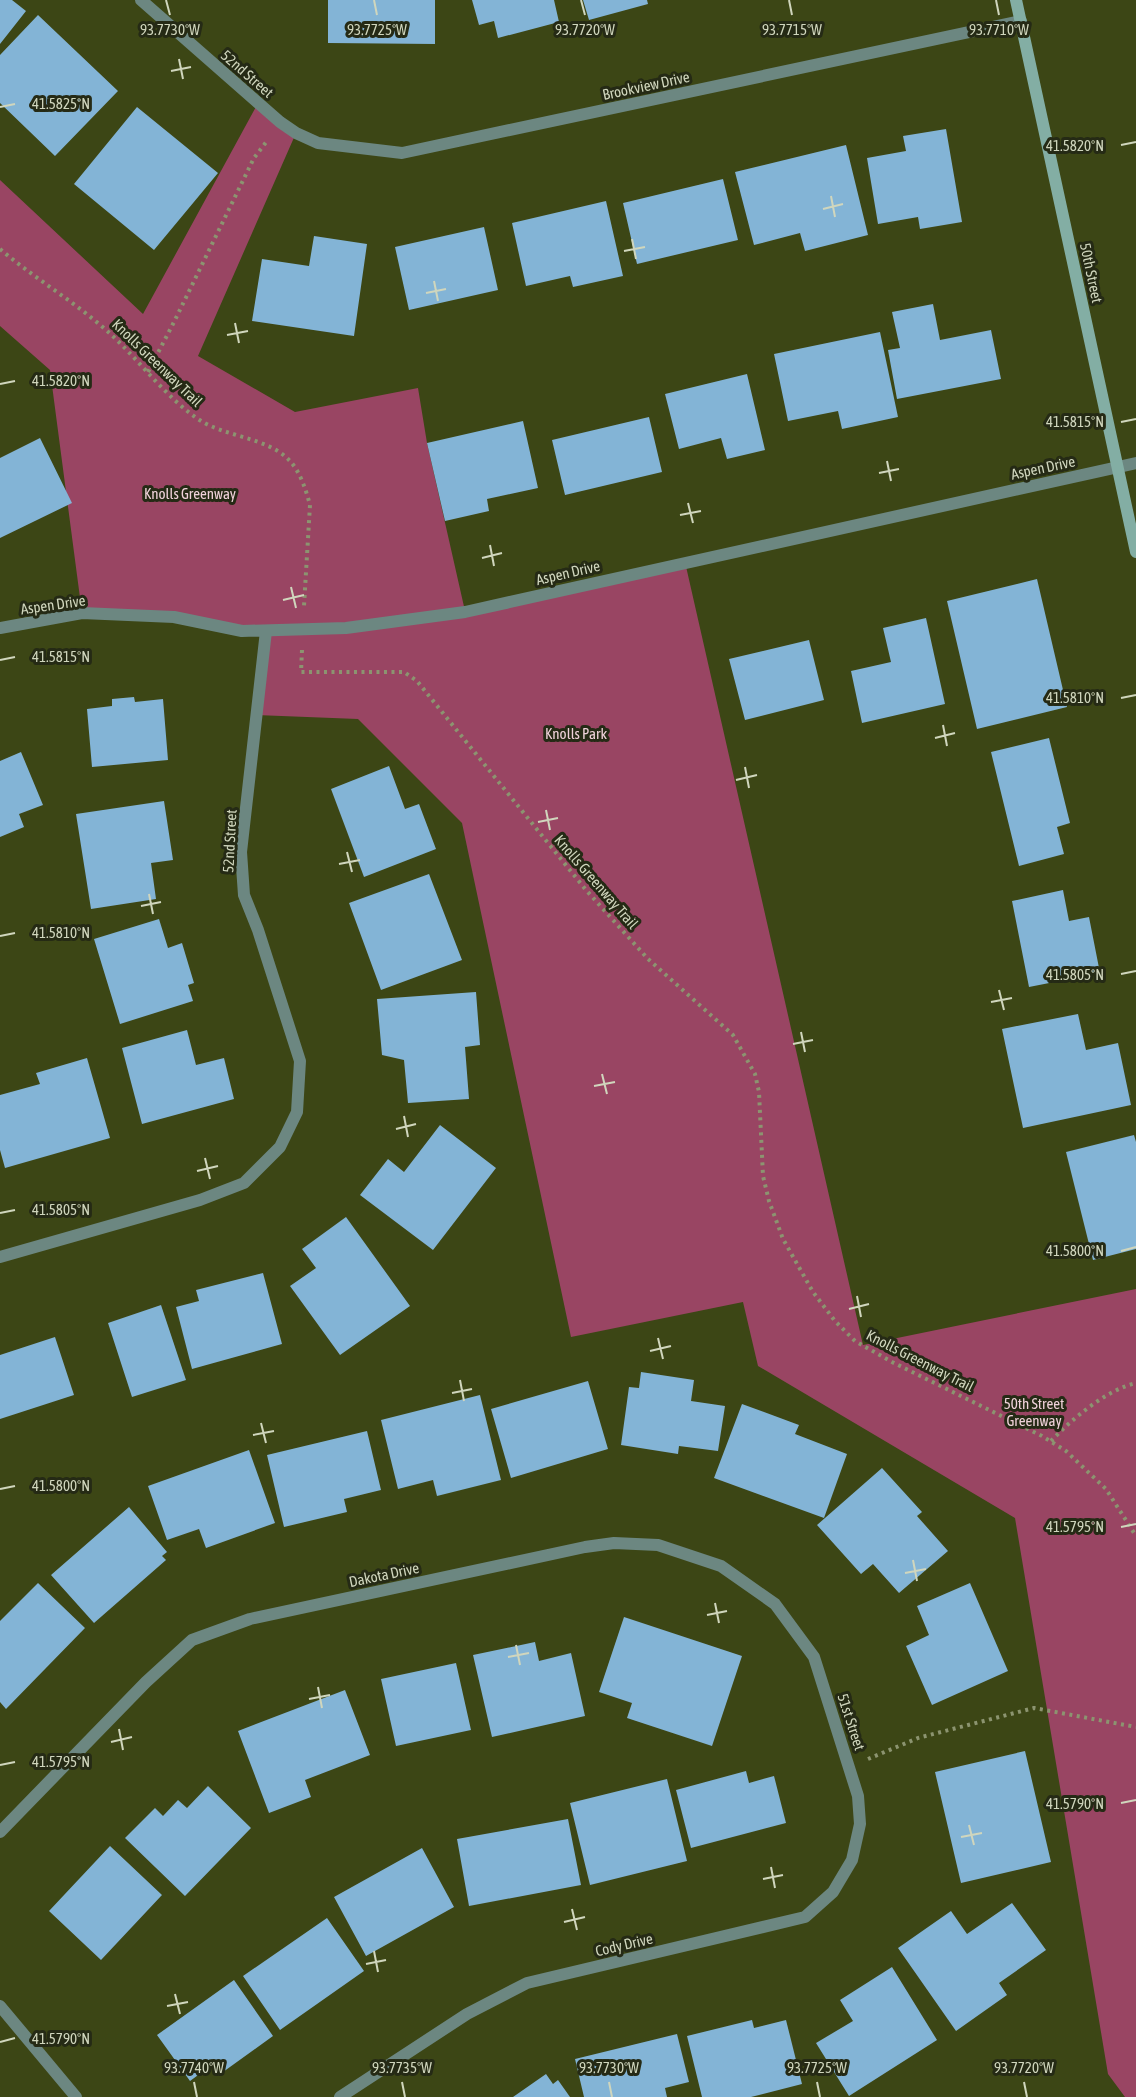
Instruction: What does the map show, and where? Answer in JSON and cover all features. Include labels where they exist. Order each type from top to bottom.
[{"type":"main road","name":"50th Street","points":[[1016,0],[1136,552]]},
{"type":"street","name":"52nd Street","points":[[141,0],[280,122]]},
{"type":"street","name":"Brookview Drive","points":[[280,122],[296,133],[318,142],[402,153],[1021,21]]},
{"type":"street","name":"Aspen Drive","points":[[0,628],[82,613],[174,617],[242,631],[346,628],[465,612],[1136,463]]},
{"type":"street","name":"52nd Street","points":[[0,1257],[200,1200],[244,1183],[280,1147],[297,1112],[300,1061],[258,930],[244,895],[241,852],[266,630]]},
{"type":"street","name":"Dakota Drive","points":[[0,1832],[146,1682],[192,1640],[250,1619],[574,1549],[614,1543],[658,1545],[721,1566],[775,1604],[814,1657]]},
{"type":"street","name":"51st Street","points":[[814,1657],[858,1796]]},
{"type":"street","name":"Cody Drive","points":[[340,2097],[467,2014],[527,1983],[805,1917],[833,1892],[852,1860],[860,1824],[858,1796]]},
{"type":"street","points":[[0,2006],[76,2097]]},
{"type":"path","points":[[147,372],[254,158],[280,122]]},
{"type":"path","name":"Knolls Greenway Trail","points":[[0,249],[21,267],[79,307],[200,420],[276,449],[290,460],[307,491],[310,516],[301,672],[404,672],[417,681],[586,890],[648,959],[733,1035],[755,1074],[759,1092],[763,1176],[783,1239],[813,1292],[835,1321],[855,1341],[892,1362],[1051,1441],[1079,1463],[1106,1489],[1136,1536]]},
{"type":"path","points":[[1051,1441],[1066,1425],[1106,1396],[1136,1383]]},
{"type":"path","points":[[849,1767],[918,1738],[1034,1708],[1136,1727]]},
{"type":"green space","points":[[258,103],[296,133],[198,356],[295,412],[418,388],[427,443],[465,611],[685,562],[863,1345],[1136,1289],[1136,2097],[1125,2097],[1108,2074],[1015,1518],[758,1366],[743,1302],[571,1337],[462,823],[358,719],[256,715],[266,631],[174,617],[82,613],[50,370],[0,326],[0,180],[143,314]]},
{"type":"building","points":[[0,0],[12,0],[26,11],[0,44]]},
{"type":"building","points":[[328,0],[435,0],[435,44],[328,43]]},
{"type":"building","points":[[472,0],[554,0],[559,22],[498,38],[494,21],[479,25]]},
{"type":"building","points":[[583,0],[647,0],[648,4],[589,20]]},
{"type":"building","points":[[38,15],[118,91],[55,156],[0,103],[0,55]]},
{"type":"building","points":[[137,107],[218,173],[154,250],[74,184]]},
{"type":"building","points":[[946,129],[962,222],[920,229],[918,217],[878,224],[867,158],[906,151],[903,136]]},
{"type":"building","points":[[846,145],[868,235],[805,251],[800,233],[754,245],[735,172]]},
{"type":"building","points":[[723,179],[738,240],[637,264],[623,203]]},
{"type":"building","points":[[606,201],[623,276],[573,287],[570,276],[526,286],[512,223]]},
{"type":"building","points":[[484,227],[498,290],[409,310],[395,247]]},
{"type":"building","points":[[314,236],[367,244],[354,336],[252,321],[262,259],[309,266]]},
{"type":"building","points":[[933,304],[940,340],[991,330],[1001,379],[897,399],[888,350],[900,348],[892,312]]},
{"type":"building","points":[[880,332],[898,417],[842,429],[838,411],[788,421],[774,354]]},
{"type":"building","points":[[747,374],[765,450],[727,459],[721,438],[679,449],[665,394]]},
{"type":"building","points":[[649,417],[662,472],[565,495],[552,440]]},
{"type":"building","points":[[523,421],[538,488],[487,499],[489,511],[445,521],[427,443]]},
{"type":"building","points":[[40,438],[72,503],[0,538],[0,458]]},
{"type":"building","points":[[1037,579],[1067,707],[977,729],[947,601]]},
{"type":"building","points":[[926,618],[945,704],[862,723],[851,671],[891,662],[883,628]]},
{"type":"building","points":[[809,640],[824,700],[745,720],[729,659]]},
{"type":"building","points":[[134,697],[135,702],[163,699],[168,760],[92,767],[87,709],[112,706],[112,699]]},
{"type":"building","points":[[1049,738],[1070,823],[1057,827],[1064,854],[1019,866],[991,752]]},
{"type":"building","points":[[21,752],[43,805],[19,814],[24,827],[0,837],[0,761]]},
{"type":"building","points":[[389,766],[405,809],[419,804],[436,849],[364,877],[331,789]]},
{"type":"building","points":[[164,801],[173,860],[151,863],[156,899],[91,909],[76,814]]},
{"type":"building","points":[[429,874],[462,960],[381,990],[349,903]]},
{"type":"building","points":[[1063,890],[1069,921],[1089,917],[1100,973],[1029,987],[1012,901]]},
{"type":"building","points":[[159,919],[168,948],[182,943],[194,983],[188,985],[193,1001],[120,1024],[94,939]]},
{"type":"building","points":[[476,992],[480,1045],[465,1047],[469,1099],[408,1103],[404,1060],[382,1055],[377,999]]},
{"type":"building","points":[[1078,1014],[1086,1050],[1118,1043],[1131,1105],[1023,1128],[1002,1029]]},
{"type":"building","points":[[187,1030],[196,1065],[224,1058],[234,1099],[142,1124],[122,1048]]},
{"type":"building","points":[[87,1058],[110,1138],[5,1168],[0,1150],[0,1095],[40,1084],[36,1073]]},
{"type":"building","points":[[440,1125],[496,1168],[433,1250],[360,1195],[388,1159],[404,1172]]},
{"type":"building","points":[[1134,1135],[1136,1142],[1136,1249],[1093,1260],[1066,1152]]},
{"type":"building","points":[[346,1217],[410,1306],[340,1355],[290,1286],[316,1268],[302,1249]]},
{"type":"building","points":[[263,1273],[282,1344],[192,1369],[176,1307],[199,1301],[196,1290]]},
{"type":"building","points":[[161,1305],[186,1380],[132,1397],[108,1323]]},
{"type":"building","points":[[55,1337],[74,1395],[0,1419],[0,1355]]},
{"type":"building","points":[[641,1372],[694,1380],[691,1401],[725,1406],[718,1451],[679,1446],[678,1454],[621,1445],[629,1387],[639,1388]]},
{"type":"building","points":[[588,1381],[608,1449],[511,1478],[491,1409]]},
{"type":"building","points":[[480,1395],[501,1480],[437,1496],[433,1480],[398,1489],[381,1420]]},
{"type":"building","points":[[742,1404],[799,1425],[795,1434],[847,1454],[824,1518],[714,1478]]},
{"type":"building","points":[[367,1431],[381,1490],[344,1499],[347,1512],[284,1527],[267,1455]]},
{"type":"building","points":[[249,1450],[275,1523],[206,1548],[199,1529],[167,1540],[148,1486]]},
{"type":"building","points":[[882,1468],[922,1512],[917,1516],[948,1551],[899,1593],[873,1564],[861,1574],[817,1525]]},
{"type":"building","points":[[129,1507],[167,1552],[162,1556],[166,1560],[94,1623],[51,1575]]},
{"type":"building","points":[[38,1583],[85,1628],[6,1709],[0,1702],[0,1621]]},
{"type":"building","points":[[970,1583],[1008,1671],[932,1705],[906,1646],[929,1635],[917,1606]]},
{"type":"building","points":[[624,1617],[742,1656],[712,1746],[627,1718],[632,1703],[599,1692]]},
{"type":"building","points":[[535,1642],[539,1661],[571,1653],[585,1716],[492,1737],[473,1655]]},
{"type":"building","points":[[456,1663],[471,1730],[396,1746],[381,1679]]},
{"type":"building","points":[[345,1690],[370,1755],[305,1780],[311,1797],[269,1813],[238,1731]]},
{"type":"building","points":[[1025,1751],[1051,1862],[961,1883],[935,1772]]},
{"type":"building","points":[[746,1771],[749,1783],[774,1776],[786,1823],[691,1848],[676,1790]]},
{"type":"building","points":[[667,1779],[687,1861],[590,1885],[570,1803]]},
{"type":"building","points":[[208,1786],[251,1828],[185,1896],[125,1838],[155,1808],[163,1816],[178,1800],[187,1808]]},
{"type":"building","points":[[568,1819],[581,1885],[469,1906],[457,1839]]},
{"type":"building","points":[[110,1846],[162,1895],[101,1960],[49,1911]]},
{"type":"building","points":[[422,1848],[454,1907],[366,1956],[334,1897]]},
{"type":"building","points":[[1012,1903],[1046,1950],[999,1983],[1007,1995],[956,2031],[898,1948],[951,1911],[967,1934]]},
{"type":"building","points":[[327,1918],[364,1971],[280,2030],[243,1976]]},
{"type":"building","points":[[892,1967],[937,2040],[849,2096],[816,2043],[853,2021],[840,2000]]},
{"type":"building","points":[[234,1980],[273,2036],[223,2072],[216,2062],[190,2081],[157,2035]]},
{"type":"building","points":[[752,2020],[754,2028],[786,2020],[802,2084],[751,2097],[702,2097],[687,2036]]},
{"type":"building","points":[[677,2034],[689,2082],[665,2088],[667,2097],[584,2097],[575,2059]]},
{"type":"building","points":[[546,2074],[553,2084],[558,2080],[570,2097],[513,2097]]},
{"type":"park label","name":"Knolls Greenway","points":[[190,494]]},
{"type":"park label","name":"Knolls Park","points":[[576,734]]},
{"type":"park label","name":"50th Street Greenway","points":[[1034,1412]]}]
